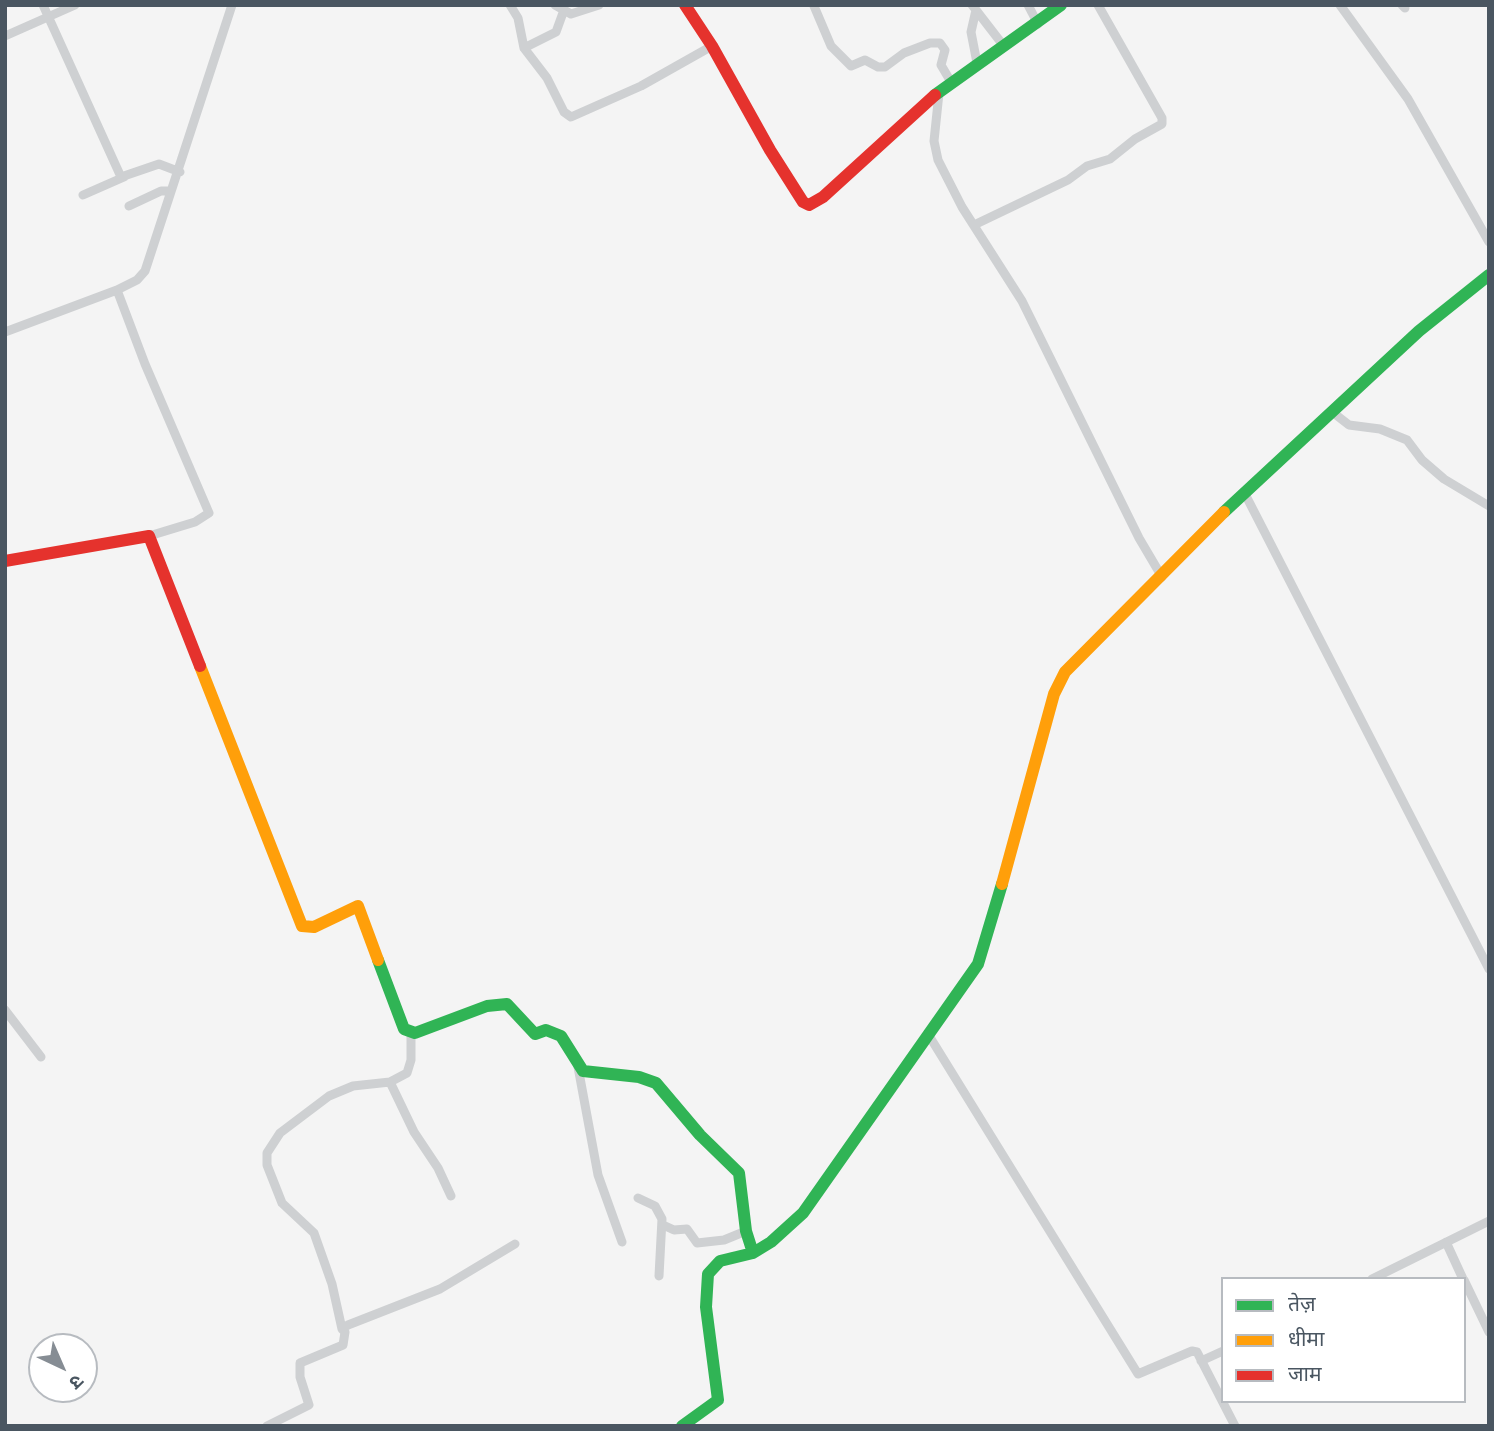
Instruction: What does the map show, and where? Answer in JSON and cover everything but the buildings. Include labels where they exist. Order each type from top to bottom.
[{"type":"street","points":[[43,5],[119,173],[124,177]]},
{"type":"street","points":[[5,36],[75,5]]},
{"type":"street","points":[[5,332],[117,290],[136,280],[145,271],[171,191],[180,172],[232,5]]},
{"type":"street","points":[[510,5],[518,18],[524,48],[547,78],[564,112],[571,117],[641,86],[712,46]]},
{"type":"street","points":[[555,5],[567,14],[575,14],[599,5]]},
{"type":"street","points":[[685,5],[712,46],[764,141],[803,202],[809,205],[823,197],[933,96],[1003,45],[1038,24],[1061,5]]},
{"type":"street","points":[[814,5],[831,47],[851,66],[865,60],[878,67],[885,67],[904,53],[930,43],[940,43],[945,50],[941,65],[951,82]]},
{"type":"street","points":[[1028,5],[1038,24]]},
{"type":"street","points":[[974,225],[1068,180],[1087,166],[1110,159],[1135,139],[1161,124],[1161,118],[1098,5]]},
{"type":"street","points":[[1339,5],[1408,99],[1489,242]]},
{"type":"street","points":[[974,8],[1003,45]]},
{"type":"street","points":[[974,8],[971,32],[977,63]]},
{"type":"street","points":[[524,48],[556,32],[564,10]]},
{"type":"street","points":[[933,96],[935,153],[974,225],[1022,301],[1139,538],[1162,577]]},
{"type":"street","points":[[83,195],[159,164],[180,172]]},
{"type":"street","points":[[129,206],[161,191],[171,191]]},
{"type":"street","points":[[682,1426],[711,1408],[718,1400],[706,1307],[708,1274],[720,1261],[753,1253],[779,1237],[803,1213],[978,964],[1060,680],[1073,663],[1162,577],[1166,567],[1244,492],[1419,331],[1489,275]]},
{"type":"street","points":[[5,561],[149,536],[195,522],[209,513],[145,364],[117,290]]},
{"type":"street","points":[[1331,411],[1349,425],[1380,429],[1407,440],[1438,475],[1489,506]]},
{"type":"street","points":[[1244,492],[1489,969]]},
{"type":"street","points":[[149,536],[300,924],[314,928],[358,906],[404,1029],[426,1029],[487,1006],[507,1004],[532,1032],[546,1030],[561,1035],[578,1067],[598,1175],[622,1242]]},
{"type":"street","points":[[5,1010],[41,1057]]},
{"type":"street","points":[[267,1426],[309,1405],[300,1377],[300,1363],[344,1344],[331,1284],[314,1233],[282,1203],[267,1165],[267,1153],[280,1133],[329,1096],[353,1086],[390,1082],[407,1073],[410,1068],[411,1031]]},
{"type":"street","points":[[928,1034],[1138,1374],[1195,1350],[1221,1399]]},
{"type":"street","points":[[578,1067],[596,1075],[649,1079],[667,1093],[700,1135],[739,1173],[746,1231],[753,1253]]},
{"type":"street","points":[[390,1082],[414,1132],[438,1168],[451,1196]]},
{"type":"street","points":[[638,1198],[655,1206],[663,1225],[659,1276]]},
{"type":"street","points":[[1376,1277],[1489,1221]]},
{"type":"street","points":[[663,1225],[673,1230],[687,1229],[697,1243],[724,1240],[746,1231]]},
{"type":"street","points":[[1446,1242],[1463,1277]]},
{"type":"street","points":[[342,1329],[440,1289],[515,1244]]},
{"type":"street","points":[[1466,1284],[1488,1330]]},
{"type":"street","points":[[1201,1361],[1221,1352]]},
{"type":"street","points":[[1223,1403],[1235,1426]]},
{"type":"traffic: fast","points":[[935,95],[1061,5]]},
{"type":"traffic: fast","points":[[1224,512],[1419,331],[1489,275]]},
{"type":"traffic: fast","points":[[682,1426],[718,1400],[706,1307],[708,1274],[720,1261],[753,1253],[771,1242],[803,1213],[978,964],[1002,884]]},
{"type":"traffic: fast","points":[[378,960],[404,1029],[415,1033],[487,1006],[507,1004],[535,1034],[546,1030],[561,1036],[583,1071],[639,1077],[656,1083],[700,1135],[739,1173],[746,1231],[753,1253]]},
{"type":"traffic: slow","points":[[1002,884],[1054,694],[1065,672],[1224,512]]},
{"type":"traffic: slow","points":[[200,666],[302,926],[314,927],[358,906],[378,960]]},
{"type":"traffic: jam","points":[[685,5],[712,46],[770,150],[803,202],[809,205],[823,197],[935,95]]},
{"type":"traffic: jam","points":[[5,561],[149,536],[200,666]]}]
